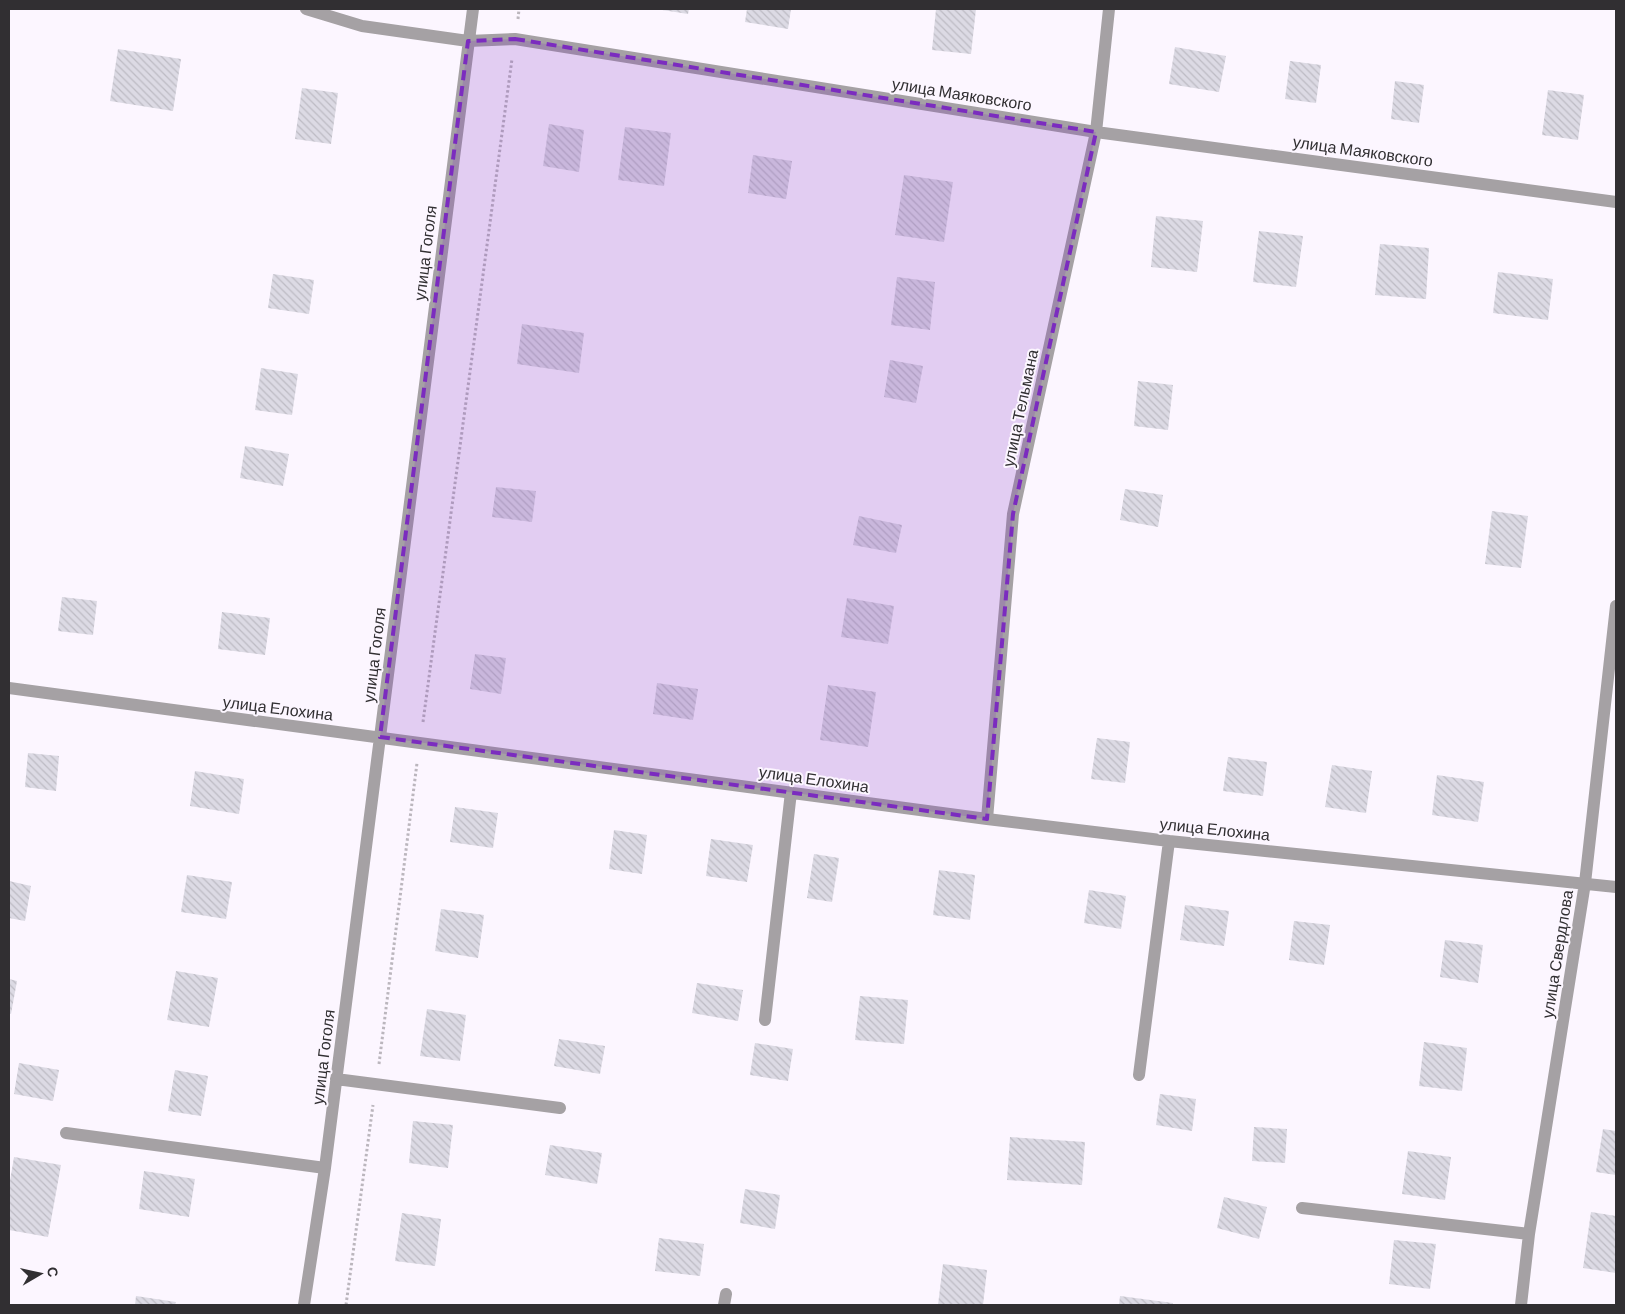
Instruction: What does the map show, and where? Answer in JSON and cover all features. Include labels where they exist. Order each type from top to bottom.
[{"type":"street","name":"улица Маяковского","points":[[306,9],[362,26],[468,41],[515,39],[1096,132],[1616,202]]},
{"type":"street","name":"улица Гоголя","points":[[304,1305],[325,1168],[473,9]]},
{"type":"street","name":"улица Тельмана","points":[[987,819],[1013,514],[1096,132],[1109,9]]},
{"type":"street","name":"улица Свердлова","points":[[1521,1305],[1529,1234],[1585,883],[1616,606]]},
{"type":"street","name":"улица Елохина","points":[[9,688],[987,819],[1169,841],[1616,887]]},
{"type":"street","points":[[765,1020],[791,792]]},
{"type":"street","points":[[1139,1075],[1169,841]]},
{"type":"street","points":[[336,1079],[376,1086],[560,1108]]},
{"type":"street","points":[[66,1133],[325,1168]]},
{"type":"street","points":[[1302,1208],[1529,1234]]},
{"type":"path","points":[[346,1305],[519,9]]},
{"type":"highlighted area","points":[[515,39],[1096,132],[1013,514],[987,819],[380,737],[468,41]]},
{"type":"building","points":[[656,9],[689,9],[688,14]]},
{"type":"building","points":[[747,9],[791,9],[788,29],[745,22]]},
{"type":"building","points":[[936,9],[976,9],[971,54],[932,50]]},
{"type":"building","points":[[1175,47],[1226,56],[1219,92],[1169,84]]},
{"type":"building","points":[[118,49],[181,59],[173,111],[110,101]]},
{"type":"building","points":[[1290,61],[1321,65],[1316,103],[1285,99]]},
{"type":"building","points":[[1395,81],[1424,85],[1419,123],[1391,119]]},
{"type":"building","points":[[302,88],[338,93],[331,144],[295,139]]},
{"type":"building","points":[[1548,90],[1584,95],[1578,140],[1542,135]]},
{"type":"building","points":[[549,124],[584,130],[579,172],[543,166]]},
{"type":"building","points":[[625,127],[671,133],[664,186],[618,180]]},
{"type":"building","points":[[753,155],[792,161],[786,199],[748,193]]},
{"type":"building","points":[[904,175],[953,182],[944,242],[895,235]]},
{"type":"building","points":[[1156,216],[1203,221],[1197,272],[1151,267]]},
{"type":"building","points":[[1259,231],[1303,236],[1296,287],[1253,282]]},
{"type":"building","points":[[1380,244],[1429,248],[1426,299],[1375,295]]},
{"type":"building","points":[[1498,272],[1553,279],[1548,320],[1493,313]]},
{"type":"building","points":[[273,274],[314,280],[309,314],[268,308]]},
{"type":"building","points":[[897,277],[935,282],[930,330],[891,325]]},
{"type":"building","points":[[522,324],[584,333],[579,373],[517,364]]},
{"type":"building","points":[[890,360],[923,366],[916,403],[884,397]]},
{"type":"building","points":[[261,368],[298,374],[292,415],[255,410]]},
{"type":"building","points":[[1138,381],[1173,385],[1168,430],[1134,426]]},
{"type":"building","points":[[245,446],[289,454],[283,486],[240,478]]},
{"type":"building","points":[[496,487],[536,491],[532,522],[492,517]]},
{"type":"building","points":[[1125,489],[1163,495],[1158,527],[1120,520]]},
{"type":"building","points":[[1492,511],[1528,516],[1521,568],[1485,564]]},
{"type":"building","points":[[859,516],[902,525],[896,553],[853,545]]},
{"type":"building","points":[[62,597],[97,601],[93,635],[58,631]]},
{"type":"building","points":[[847,598],[894,606],[888,644],[841,637]]},
{"type":"building","points":[[222,612],[270,618],[265,655],[218,649]]},
{"type":"building","points":[[475,654],[506,658],[501,694],[470,689]]},
{"type":"building","points":[[657,683],[698,689],[693,720],[653,714]]},
{"type":"building","points":[[828,685],[876,692],[868,747],[820,740]]},
{"type":"building","points":[[1097,738],[1130,742],[1125,783],[1091,779]]},
{"type":"building","points":[[28,753],[59,756],[56,791],[25,787]]},
{"type":"building","points":[[1228,757],[1267,762],[1263,796],[1223,791]]},
{"type":"building","points":[[1332,765],[1372,771],[1366,813],[1325,807]]},
{"type":"building","points":[[195,771],[244,779],[239,814],[190,806]]},
{"type":"building","points":[[1437,775],[1484,782],[1478,822],[1432,815]]},
{"type":"building","points":[[455,807],[498,813],[493,848],[450,842]]},
{"type":"building","points":[[614,830],[647,835],[642,874],[609,869]]},
{"type":"building","points":[[711,839],[753,845],[747,882],[706,876]]},
{"type":"building","points":[[814,854],[839,858],[832,902],[807,898]]},
{"type":"building","points":[[939,870],[975,875],[970,920],[933,915]]},
{"type":"building","points":[[187,875],[232,882],[226,919],[181,912]]},
{"type":"building","points":[[9,881],[31,886],[25,921],[9,918]]},
{"type":"building","points":[[1089,890],[1126,896],[1121,929],[1084,923]]},
{"type":"building","points":[[1185,905],[1229,911],[1224,946],[1180,940]]},
{"type":"building","points":[[441,909],[484,915],[478,958],[435,951]]},
{"type":"building","points":[[1294,921],[1330,925],[1324,965],[1289,960]]},
{"type":"building","points":[[1445,940],[1483,945],[1478,983],[1440,977]]},
{"type":"building","points":[[176,971],[218,978],[209,1027],[167,1020]]},
{"type":"building","points":[[9,979],[17,981],[11,1014],[9,1013]]},
{"type":"building","points":[[697,983],[743,990],[738,1021],[692,1013]]},
{"type":"building","points":[[860,996],[908,1000],[904,1044],[855,1040]]},
{"type":"building","points":[[427,1009],[466,1015],[460,1061],[420,1056]]},
{"type":"building","points":[[559,1039],[605,1046],[600,1074],[554,1066]]},
{"type":"building","points":[[1424,1042],[1467,1048],[1462,1091],[1419,1086]]},
{"type":"building","points":[[755,1043],[793,1049],[788,1081],[750,1075]]},
{"type":"building","points":[[19,1063],[59,1070],[53,1101],[14,1094]]},
{"type":"building","points":[[175,1070],[208,1076],[201,1116],[168,1111]]},
{"type":"building","points":[[1160,1094],[1196,1099],[1192,1131],[1156,1125]]},
{"type":"building","points":[[413,1121],[453,1125],[448,1168],[409,1163]]},
{"type":"building","points":[[1254,1127],[1287,1129],[1285,1163],[1252,1161]]},
{"type":"building","points":[[1603,1129],[1616,1131],[1616,1175],[1596,1172]]},
{"type":"building","points":[[1010,1137],[1085,1142],[1082,1185],[1007,1180]]},
{"type":"building","points":[[550,1145],[602,1153],[597,1184],[545,1175]]},
{"type":"building","points":[[1408,1151],[1451,1157],[1445,1200],[1402,1194]]},
{"type":"building","points":[[14,1157],[61,1165],[48,1237],[9,1230],[9,1187]]},
{"type":"building","points":[[144,1171],[195,1179],[189,1217],[139,1209]]},
{"type":"building","points":[[745,1189],[780,1195],[775,1229],[740,1223]]},
{"type":"building","points":[[1224,1197],[1267,1207],[1259,1239],[1217,1228]]},
{"type":"building","points":[[1591,1212],[1616,1216],[1616,1273],[1583,1268]]},
{"type":"building","points":[[402,1213],[441,1219],[435,1266],[395,1261]]},
{"type":"building","points":[[659,1238],[704,1244],[700,1276],[655,1271]]},
{"type":"building","points":[[1394,1240],[1436,1244],[1430,1289],[1389,1284]]},
{"type":"building","points":[[943,1264],[987,1270],[983,1305],[938,1305]]},
{"type":"building","points":[[136,1296],[176,1302],[175,1305],[135,1305]]},
{"type":"building","points":[[1120,1296],[1173,1303],[1173,1305],[1119,1305]]}]
